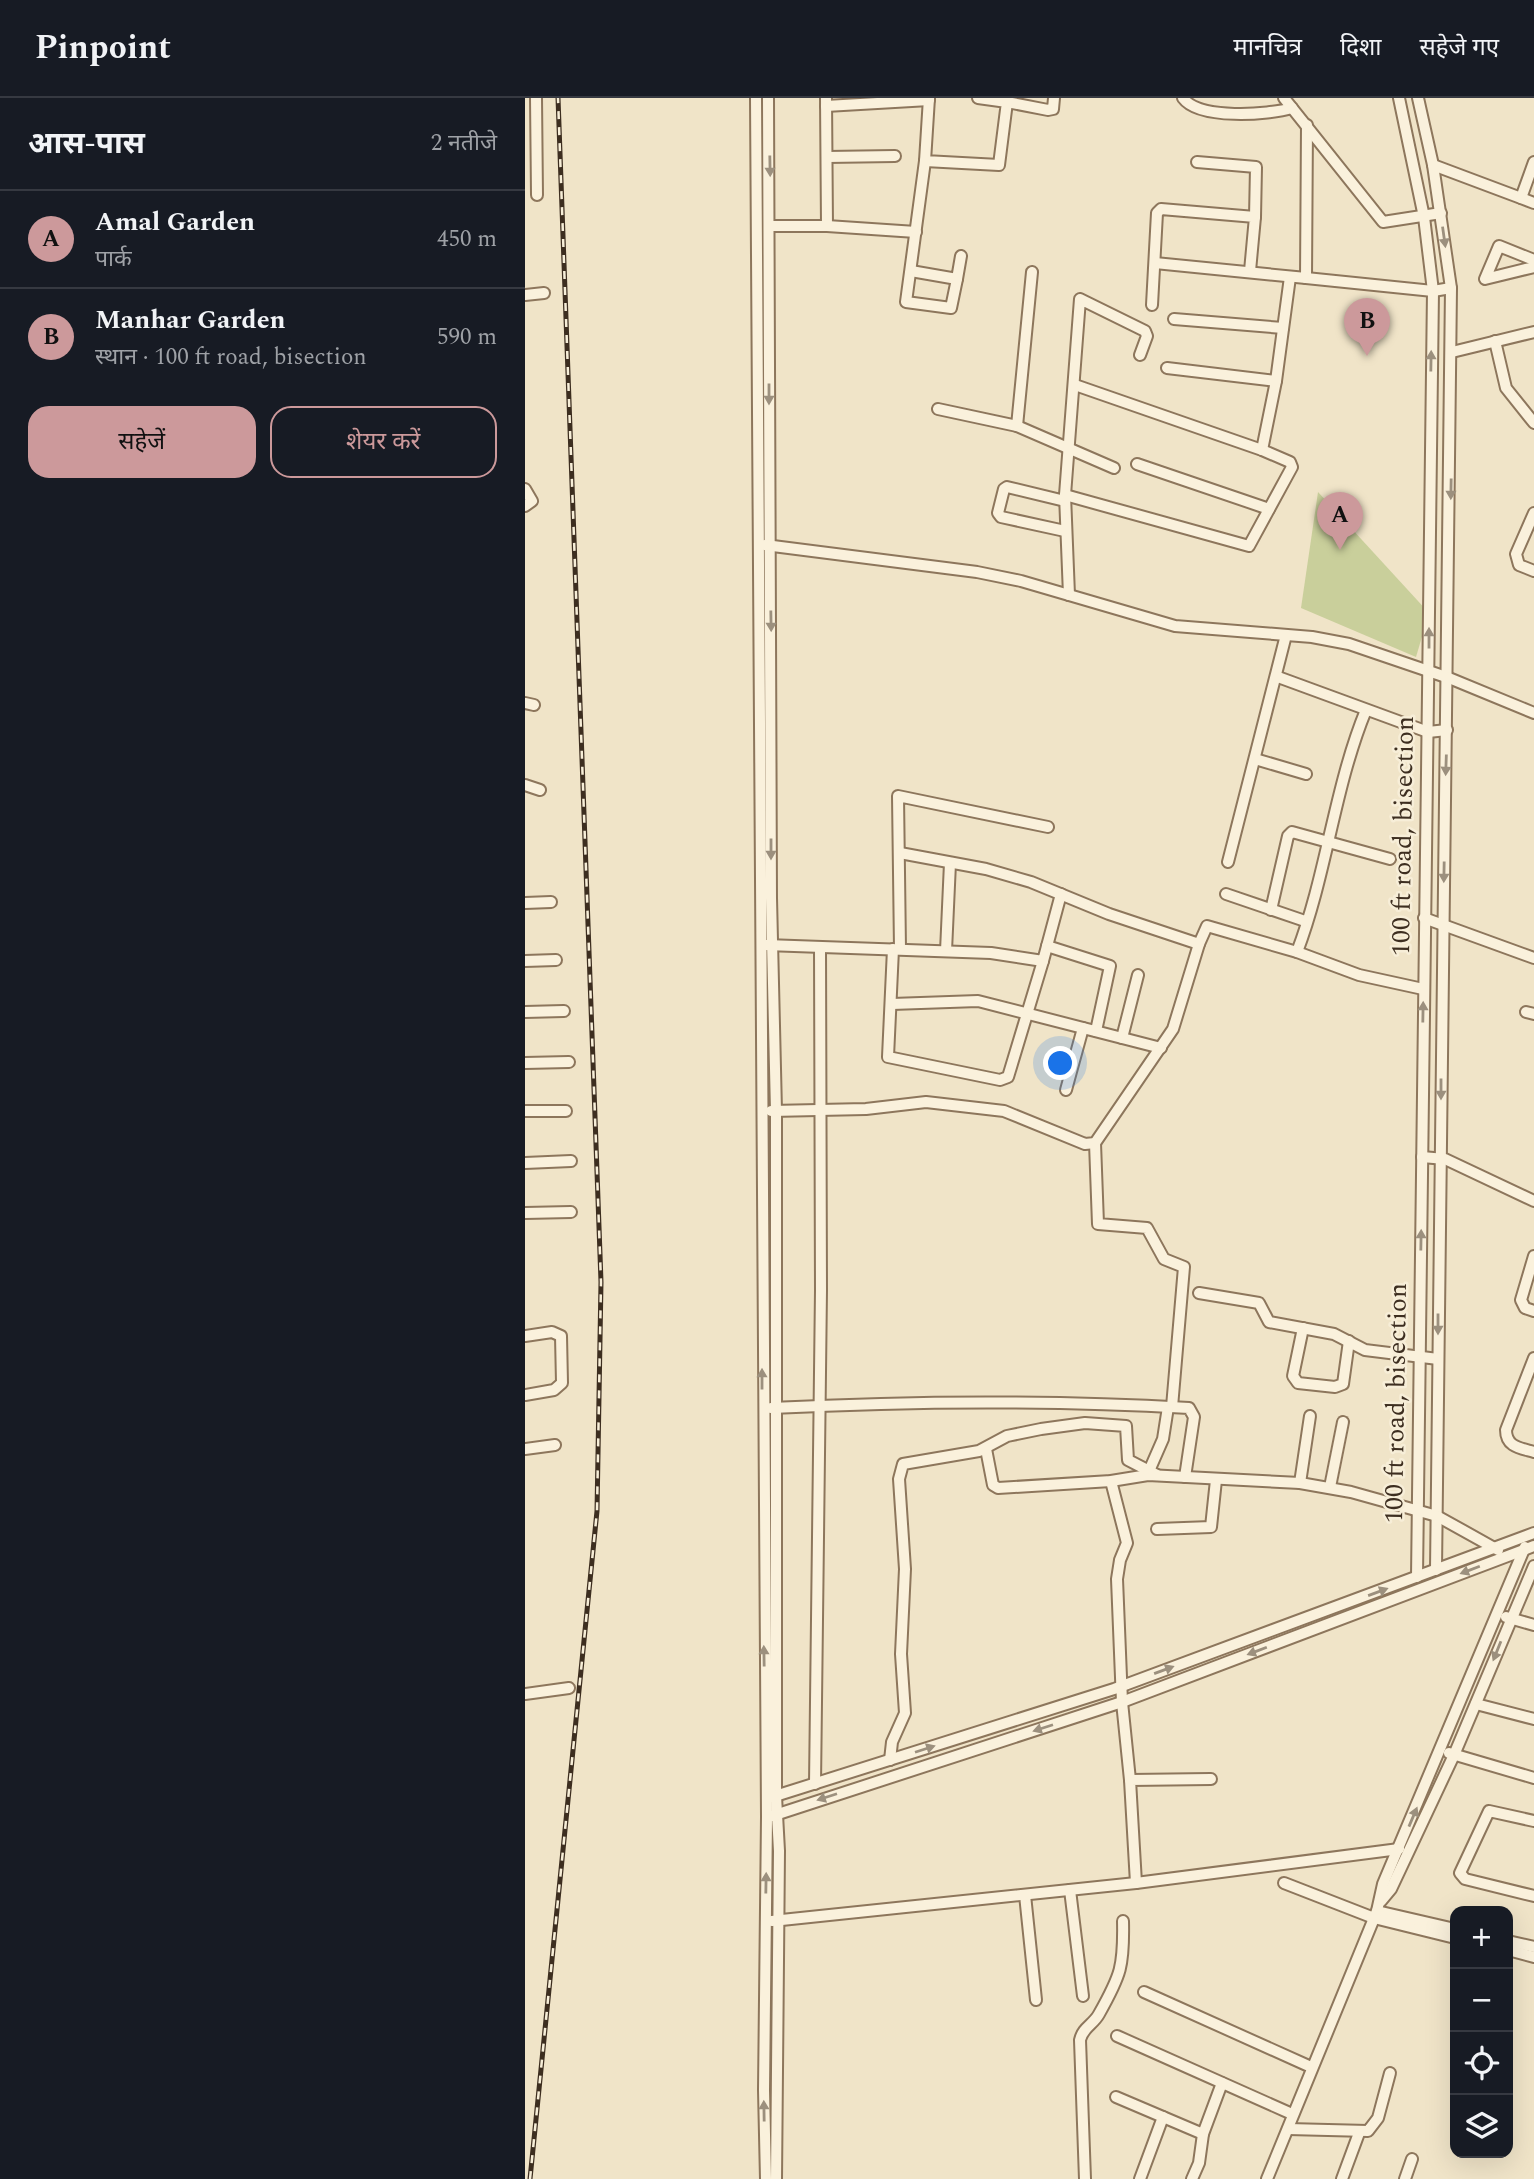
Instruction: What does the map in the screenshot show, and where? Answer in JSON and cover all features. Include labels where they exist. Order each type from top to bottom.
[{"type":"street","points":[[536,98],[537,195]]},
{"type":"street","points":[[756,98],[758,682],[766,945],[776,1111],[771,1797]]},
{"type":"street","points":[[768,98],[772,682],[761,1111],[762,1408],[771,1797],[778,1920],[776,2179]]},
{"type":"street","points":[[978,98],[1048,110],[1053,109],[1054,98]]},
{"type":"street","points":[[1183,98],[1190,106],[1204,110],[1259,114],[1292,108]]},
{"type":"street","points":[[1284,98],[1383,222],[1441,213]]},
{"type":"street","name":"100 ft road, bisection","points":[[1399,98],[1424,216],[1433,291],[1417,1577]]},
{"type":"street","name":"100 ft road, bisection","points":[[1418,98],[1441,213],[1451,288],[1452,352],[1436,1570]]},
{"type":"street","points":[[827,226],[826,102],[929,99],[925,161],[905,300],[907,303],[951,308],[961,256]]},
{"type":"street","points":[[925,161],[999,165],[1002,160],[1007,102]]},
{"type":"street","points":[[1306,278],[1307,125]]},
{"type":"street","points":[[827,157],[895,156]]},
{"type":"street","points":[[1197,162],[1255,167],[1255,217],[1250,271]]},
{"type":"street","points":[[1521,198],[1534,162]]},
{"type":"street","points":[[1433,166],[1534,203]]},
{"type":"street","points":[[1151,305],[1158,210],[1255,217]]},
{"type":"street","points":[[757,212],[770,212]]},
{"type":"street","points":[[770,226],[827,226],[916,232]]},
{"type":"street","points":[[1534,260],[1499,246],[1485,279],[1534,267]]},
{"type":"street","points":[[1155,263],[1433,291],[1451,288]]},
{"type":"street","points":[[911,271],[957,278]]},
{"type":"street","points":[[1017,426],[1032,272]]},
{"type":"street","points":[[1262,450],[1276,381],[1290,277]]},
{"type":"street","points":[[525,295],[544,293]]},
{"type":"street","points":[[1069,595],[1065,498],[1081,298],[1145,331],[1147,336],[1140,355]]},
{"type":"street","points":[[1174,319],[1283,328]]},
{"type":"street","points":[[1452,352],[1534,332]]},
{"type":"street","points":[[1495,341],[1506,388],[1528,409],[1534,423]]},
{"type":"street","points":[[1167,368],[1276,381]]},
{"type":"street","points":[[1065,531],[1002,517],[998,513],[1004,489],[1007,487],[1065,498],[1245,546],[1252,544],[1292,464],[1262,450],[1075,385]]},
{"type":"street","points":[[1430,390],[1452,390]]},
{"type":"street","points":[[938,409],[1017,426],[1114,468]]},
{"type":"street","points":[[1430,454],[1451,455]]},
{"type":"street","points":[[1137,464],[1269,509]]},
{"type":"street","points":[[525,489],[532,501],[525,506]]},
{"type":"street","points":[[1534,513],[1516,554],[1519,565],[1534,571]]},
{"type":"street","points":[[756,543],[977,572],[1175,626],[1286,635],[1349,644],[1449,678],[1534,713]]},
{"type":"street","points":[[1228,862],[1278,677],[1286,635]]},
{"type":"street","points":[[1278,677],[1428,732],[1447,730]]},
{"type":"street","points":[[758,682],[772,682]]},
{"type":"street","points":[[1297,952],[1344,768],[1366,710]]},
{"type":"street","points":[[1255,759],[1306,774]]},
{"type":"street","points":[[525,785],[540,790]]},
{"type":"street","points":[[1048,827],[899,795],[897,949],[888,1055],[890,1059],[1000,1080],[1008,1077],[1061,894]]},
{"type":"street","points":[[1271,910],[1288,836],[1297,832],[1390,859]]},
{"type":"street","points":[[900,853],[986,869],[1199,944]]},
{"type":"street","points":[[946,951],[950,863]]},
{"type":"street","points":[[1226,894],[1305,921]]},
{"type":"street","points":[[525,903],[551,902]]},
{"type":"street","points":[[1425,918],[1534,958]]},
{"type":"street","points":[[1153,1473],[1170,1407],[1184,1267],[1164,1259],[1147,1228],[1098,1224],[1095,1143],[1161,1048],[1180,1009],[1199,944],[1209,925],[1297,952],[1359,975],[1423,989]]},
{"type":"street","points":[[766,945],[1009,954],[1042,961]]},
{"type":"street","points":[[1047,946],[1110,966],[1096,1031]]},
{"type":"street","points":[[815,1784],[820,947]]},
{"type":"street","points":[[525,961],[556,960]]},
{"type":"street","points":[[1122,1038],[1138,975]]},
{"type":"street","points":[[892,1004],[978,1001],[1161,1048]]},
{"type":"street","points":[[525,1012],[565,1011]]},
{"type":"street","points":[[1066,1090],[1083,1028]]},
{"type":"street","points":[[525,1063],[569,1062]]},
{"type":"street","points":[[761,1111],[821,1111],[926,1102],[1004,1111],[1085,1144],[1095,1143]]},
{"type":"street","points":[[525,1111],[566,1111]]},
{"type":"street","points":[[1422,1157],[1440,1158],[1534,1201]]},
{"type":"street","points":[[525,1163],[571,1161]]},
{"type":"street","points":[[525,1213],[571,1212]]},
{"type":"street","points":[[1534,1256],[1521,1300],[1525,1308],[1534,1311]]},
{"type":"street","points":[[1199,1293],[1259,1303],[1269,1322],[1334,1334],[1366,1350],[1418,1359],[1438,1359]]},
{"type":"street","points":[[1303,1328],[1293,1376],[1298,1383],[1335,1387],[1343,1384],[1349,1341]]},
{"type":"street","points":[[525,1336],[552,1332],[561,1336],[562,1383],[554,1390],[525,1395]]},
{"type":"street","points":[[1534,1357],[1506,1430],[1508,1441],[1512,1445],[1534,1452]]},
{"type":"street","points":[[762,1408],[894,1402],[1078,1403],[1189,1408],[1194,1414],[1185,1477]]},
{"type":"street","points":[[1300,1483],[1310,1416]]},
{"type":"street","points":[[1329,1487],[1343,1422]]},
{"type":"street","points":[[890,1760],[891,1742],[904,1720],[905,1702],[901,1654],[905,1588],[900,1469],[910,1461],[986,1449],[1007,1436],[1085,1423],[1124,1425],[1127,1429],[1128,1460],[1153,1473]]},
{"type":"street","points":[[525,1449],[555,1445]]},
{"type":"street","points":[[986,1449],[993,1485],[997,1488],[1111,1481],[1153,1473],[1329,1487],[1437,1516],[1497,1547],[1502,1558]]},
{"type":"street","points":[[1157,1529],[1211,1527],[1216,1479]]},
{"type":"street","points":[[1111,1481],[1127,1543],[1120,1560],[1117,1579],[1121,1686],[1136,1883]]},
{"type":"street","points":[[771,1797],[1121,1686],[1533,1532]]},
{"type":"street","points":[[1377,1911],[1383,1884],[1497,1615],[1529,1548],[1533,1532]]},
{"type":"street","points":[[772,1816],[1122,1702],[1529,1548]]},
{"type":"street","points":[[1266,2178],[1377,1911],[1391,1889],[1454,1755],[1534,1566]]},
{"type":"street","points":[[1497,1615],[1534,1625]]},
{"type":"street","points":[[525,1694],[569,1688]]},
{"type":"street","points":[[1476,1704],[1534,1719]]},
{"type":"street","points":[[1441,1750],[1534,1778]]},
{"type":"street","points":[[1130,1780],[1211,1779]]},
{"type":"street","points":[[1534,1821],[1489,1811],[1460,1873],[1465,1879],[1534,1896]]},
{"type":"street","points":[[766,2179],[766,1922],[772,1816]]},
{"type":"street","points":[[766,1922],[1136,1883],[1399,1849]]},
{"type":"street","points":[[1284,1883],[1450,1936]]},
{"type":"street","points":[[1070,1890],[1083,1996]]},
{"type":"street","points":[[1025,1895],[1037,2000]]},
{"type":"street","points":[[1377,1911],[1450,1928]]},
{"type":"street","points":[[1085,2179],[1081,2033],[1098,2016],[1121,1972],[1123,1921]]},
{"type":"street","points":[[1513,1942],[1534,1946]]},
{"type":"street","points":[[1513,1951],[1534,1957]]},
{"type":"street","points":[[1144,1992],[1311,2067]]},
{"type":"street","points":[[1117,2036],[1292,2114]]},
{"type":"street","points":[[1288,2129],[1359,2133],[1373,2126],[1390,2073]]},
{"type":"street","points":[[1192,2179],[1199,2163],[1203,2134],[1222,2083]]},
{"type":"street","points":[[1116,2096],[1203,2134]]},
{"type":"street","points":[[1140,2179],[1163,2117]]},
{"type":"street","points":[[1342,2179],[1359,2133]]},
{"type":"street","points":[[1405,2179],[1412,2159]]},
{"type":"green space","points":[[1318,492],[1429,613],[1416,657],[1301,608]]},
{"type":"railway","points":[[530,2179],[597,1511],[601,1282],[558,98]]},
{"type":"place","name":"Manhar Garden","points":[[1367,356]]},
{"type":"place","name":"Amal Garden","points":[[1340,550]]}]
